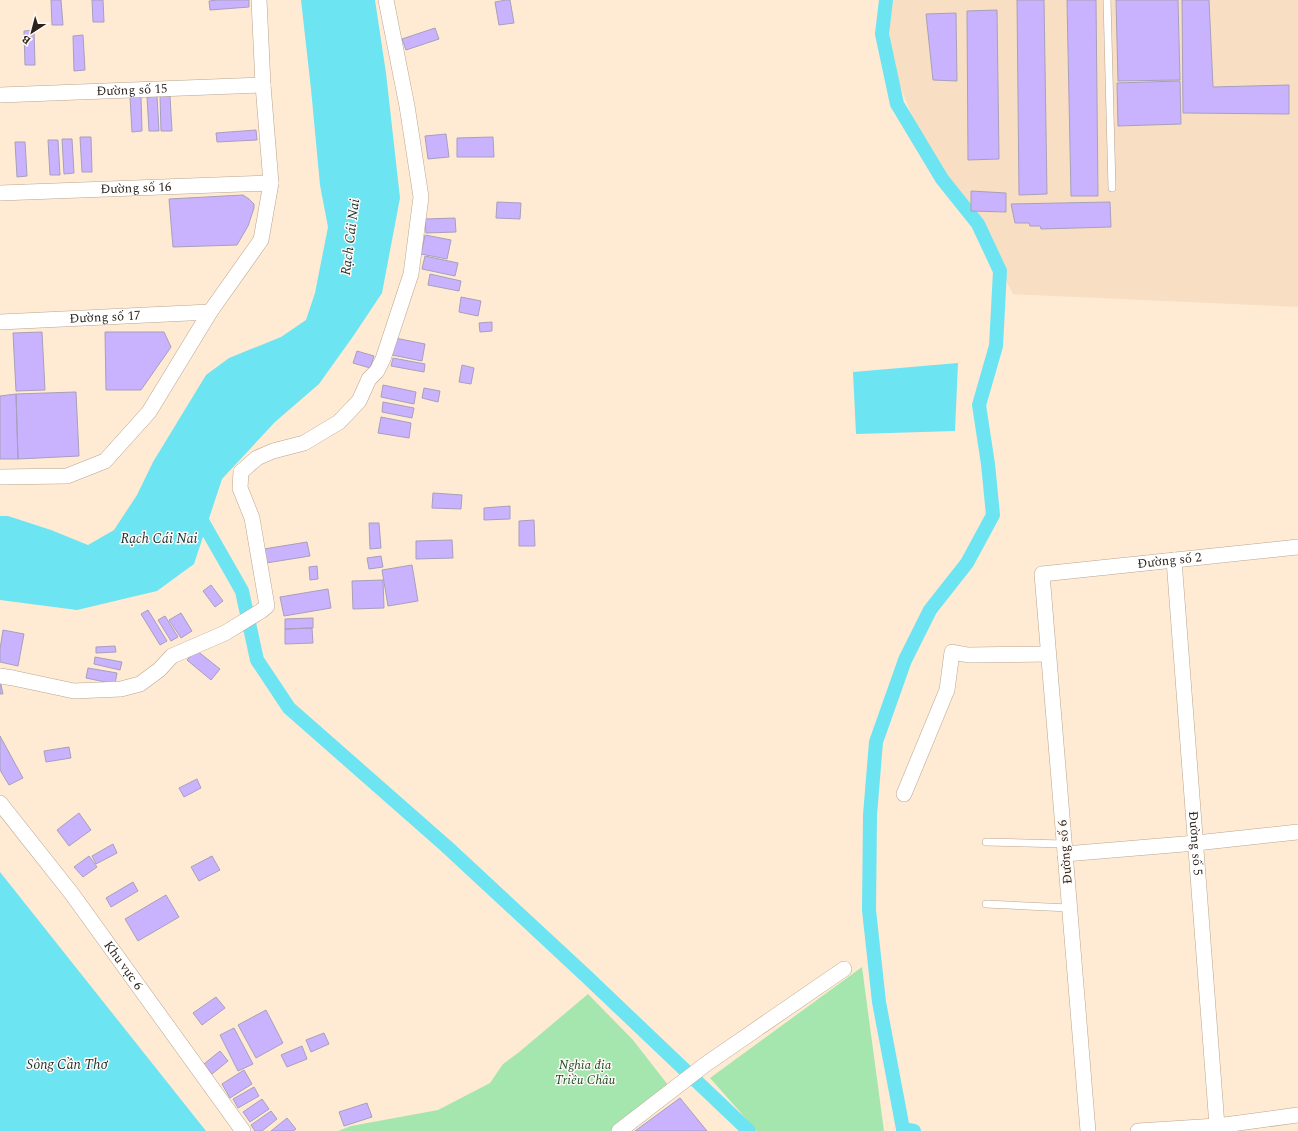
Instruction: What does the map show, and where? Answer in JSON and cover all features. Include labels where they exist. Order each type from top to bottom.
[{"type":"street","points":[[0,477],[67,476],[105,461],[149,412],[210,312],[260,240],[271,183],[263,85],[259,0]]},
{"type":"street","points":[[0,676],[74,691],[121,689],[140,684],[159,670],[172,656],[225,633],[267,606],[252,518],[240,488],[241,472],[257,458],[272,451],[304,443],[339,422],[359,401],[369,379],[377,371],[383,359],[411,274],[421,197],[407,106],[386,0]]},
{"type":"street","name":"Đường số 15","points":[[0,95],[263,85]]},
{"type":"street","name":"Đường số 16","points":[[0,193],[271,183]]},
{"type":"street","name":"Đường số 17","points":[[0,322],[210,312]]},
{"type":"street","name":"Đường số 2","points":[[1042,574],[1298,547]]},
{"type":"street","name":"Đường số 5","points":[[1174,560],[1217,1126]]},
{"type":"street","name":"Đường số 6","points":[[1042,574],[1088,1131]]},
{"type":"street","points":[[904,794],[946,690],[952,652],[968,655],[1048,654]]},
{"type":"street","name":"Khu vực 6","points":[[0,803],[72,894],[243,1131]]},
{"type":"street","points":[[1064,849],[1196,843],[1298,832]]},
{"type":"street","points":[[619,1131],[697,1071],[844,969]]},
{"type":"street","points":[[1138,1131],[1217,1126],[1298,1115]]},
{"type":"lane","points":[[1107,0],[1112,188]]},
{"type":"lane","points":[[986,842],[1064,849]]},
{"type":"lane","points":[[986,904],[1069,908]]},
{"type":"shaded area","points":[[892,0],[1298,0],[1298,307],[1013,294],[968,205],[921,138],[896,76],[888,25]]},
{"type":"green space","points":[[862,967],[884,1131],[757,1131],[710,1078]]},
{"type":"green space","name":"Nghĩa địa Triều Châu","points":[[588,994],[633,1040],[675,1094],[624,1131],[338,1131],[351,1126],[438,1110],[490,1083],[503,1064]]},
{"type":"water","name":"Rạch Cái Nai","points":[[301,0],[375,0],[386,73],[400,198],[382,293],[319,384],[275,422],[222,479],[194,564],[157,591],[77,610],[0,600],[0,516],[8,516],[51,530],[88,545],[114,530],[137,495],[153,462],[206,375],[229,358],[281,337],[306,320],[315,293],[328,227],[320,185]]},
{"type":"water","points":[[958,363],[955,431],[856,434],[853,372]]},
{"type":"water","name":"Sông Cần Thơ","points":[[0,872],[206,1131],[0,1131]]},
{"type":"building","points":[[51,0],[61,0],[63,25],[52,25]]},
{"type":"building","points":[[92,0],[103,0],[104,22],[93,22]]},
{"type":"building","points":[[249,0],[249,7],[210,10],[209,1]]},
{"type":"building","points":[[510,0],[514,23],[499,25],[495,2]]},
{"type":"building","points":[[1017,0],[1044,0],[1047,194],[1019,195]]},
{"type":"building","points":[[1067,0],[1096,0],[1098,196],[1071,196]]},
{"type":"building","points":[[1116,0],[1178,0],[1180,80],[1118,81]]},
{"type":"building","points":[[1182,0],[1209,0],[1213,87],[1289,85],[1289,114],[1183,113]]},
{"type":"building","points":[[997,10],[999,159],[968,160],[967,11]]},
{"type":"building","points":[[956,13],[957,81],[933,80],[926,14]]},
{"type":"building","points":[[435,28],[439,39],[406,50],[402,39]]},
{"type":"building","points":[[34,30],[35,65],[25,65],[24,31]]},
{"type":"building","points":[[83,35],[85,70],[74,71],[73,36]]},
{"type":"building","points":[[1180,81],[1181,124],[1118,126],[1117,83]]},
{"type":"building","points":[[157,96],[159,131],[149,131],[147,97]]},
{"type":"building","points":[[160,96],[170,96],[172,131],[161,131]]},
{"type":"building","points":[[130,97],[141,97],[142,131],[132,132]]},
{"type":"building","points":[[256,130],[257,140],[217,142],[216,133]]},
{"type":"building","points":[[446,134],[449,157],[428,159],[425,136]]},
{"type":"building","points":[[80,137],[91,137],[92,172],[82,172]]},
{"type":"building","points":[[493,137],[494,157],[457,157],[457,138]]},
{"type":"building","points":[[62,139],[72,139],[74,173],[64,174]]},
{"type":"building","points":[[48,140],[58,140],[60,175],[50,175]]},
{"type":"building","points":[[15,142],[25,142],[27,176],[17,177]]},
{"type":"building","points":[[971,191],[1006,193],[1006,212],[971,211]]},
{"type":"building","points":[[243,195],[254,204],[254,208],[248,226],[237,245],[173,247],[169,199]]},
{"type":"building","points":[[497,202],[521,203],[520,219],[496,218]]},
{"type":"building","points":[[1110,202],[1111,227],[1041,229],[1040,226],[1030,226],[1029,223],[1015,223],[1011,204]]},
{"type":"building","points":[[455,218],[456,232],[426,233],[425,219]]},
{"type":"building","points":[[425,235],[451,240],[447,259],[421,254]]},
{"type":"building","points":[[425,256],[458,263],[455,276],[422,269]]},
{"type":"building","points":[[430,274],[461,281],[459,291],[428,285]]},
{"type":"building","points":[[461,297],[481,301],[478,316],[459,312]]},
{"type":"building","points":[[492,322],[492,331],[480,332],[479,323]]},
{"type":"building","points":[[42,332],[45,390],[16,391],[13,333]]},
{"type":"building","points":[[105,332],[164,332],[171,347],[141,390],[106,390]]},
{"type":"building","points":[[390,337],[425,344],[422,361],[387,354]]},
{"type":"building","points":[[357,351],[374,356],[370,368],[353,363]]},
{"type":"building","points":[[393,358],[425,364],[424,372],[391,366]]},
{"type":"building","points":[[462,365],[474,368],[471,384],[459,382]]},
{"type":"building","points":[[383,385],[416,392],[414,404],[381,397]]},
{"type":"building","points":[[424,388],[440,391],[438,402],[422,398]]},
{"type":"building","points":[[76,392],[79,456],[18,459],[16,394]]},
{"type":"building","points":[[16,394],[18,459],[0,459],[0,396]]},
{"type":"building","points":[[383,402],[414,408],[412,418],[382,412]]},
{"type":"building","points":[[381,417],[411,423],[409,438],[378,433]]},
{"type":"building","points":[[433,493],[462,495],[461,509],[432,508]]},
{"type":"building","points":[[510,506],[510,519],[484,520],[484,508]]},
{"type":"building","points":[[534,520],[535,546],[519,546],[519,521]]},
{"type":"building","points":[[369,523],[379,523],[381,548],[370,549]]},
{"type":"building","points":[[452,540],[453,558],[416,559],[416,541]]},
{"type":"building","points":[[307,542],[310,556],[266,563],[264,549]]},
{"type":"building","points":[[381,556],[383,567],[369,569],[367,558]]},
{"type":"building","points":[[412,565],[418,601],[388,606],[382,570]]},
{"type":"building","points":[[317,566],[318,579],[310,580],[309,567]]},
{"type":"building","points":[[383,580],[384,608],[353,609],[352,581]]},
{"type":"building","points":[[211,585],[223,601],[215,607],[203,591]]},
{"type":"building","points":[[328,589],[331,608],[284,616],[280,597]]},
{"type":"building","points":[[148,610],[167,641],[160,645],[141,614]]},
{"type":"building","points":[[181,613],[192,631],[181,638],[169,620]]},
{"type":"building","points":[[165,616],[178,637],[171,641],[158,620]]},
{"type":"building","points":[[313,618],[313,628],[285,629],[285,619]]},
{"type":"building","points":[[312,628],[313,643],[285,644],[285,629]]},
{"type":"building","points":[[3,630],[24,634],[18,666],[0,662],[0,649]]},
{"type":"building","points":[[115,646],[116,652],[96,653],[96,647]]},
{"type":"building","points":[[196,650],[220,669],[211,680],[187,660]]},
{"type":"building","points":[[95,657],[122,662],[120,670],[94,664]]},
{"type":"building","points":[[88,668],[117,673],[115,684],[86,678]]},
{"type":"building","points":[[0,680],[3,694],[0,694]]},
{"type":"building","points":[[0,736],[23,778],[9,785],[0,770]]},
{"type":"building","points":[[69,747],[71,758],[46,762],[44,751]]},
{"type":"building","points":[[197,779],[201,788],[184,797],[179,788]]},
{"type":"building","points":[[79,813],[91,830],[69,846],[57,830]]},
{"type":"building","points":[[113,844],[117,853],[96,864],[92,856]]},
{"type":"building","points":[[89,856],[97,867],[83,877],[74,867]]},
{"type":"building","points":[[212,856],[220,870],[199,881],[191,867]]},
{"type":"building","points":[[133,882],[138,891],[111,907],[106,898]]},
{"type":"building","points":[[166,895],[179,917],[138,941],[125,919]]},
{"type":"building","points":[[216,997],[225,1008],[202,1025],[193,1013]]},
{"type":"building","points":[[266,1010],[283,1043],[256,1058],[238,1025]]},
{"type":"building","points":[[234,1028],[253,1064],[238,1071],[220,1035]]},
{"type":"building","points":[[324,1033],[329,1044],[311,1052],[306,1040]]},
{"type":"building","points":[[302,1046],[307,1059],[287,1067],[281,1055]]},
{"type":"building","points":[[220,1051],[228,1061],[212,1074],[204,1064]]},
{"type":"building","points":[[244,1070],[252,1084],[230,1098],[222,1084]]},
{"type":"building","points":[[254,1087],[259,1096],[238,1108],[233,1099]]},
{"type":"building","points":[[680,1098],[707,1131],[635,1131]]},
{"type":"building","points":[[262,1099],[269,1109],[250,1122],[243,1112]]},
{"type":"building","points":[[367,1103],[372,1117],[344,1126],[339,1112]]},
{"type":"building","points":[[271,1111],[277,1119],[262,1131],[255,1131],[251,1125]]},
{"type":"building","points":[[287,1118],[296,1129],[293,1131],[271,1131]]},
{"type":"waterway","points":[[886,0],[882,34],[897,104],[942,179],[978,224],[1000,271],[996,346],[979,405],[988,464],[993,515],[967,563],[930,610],[905,660],[876,742],[870,815],[869,910],[879,1002],[903,1129],[914,1131]]},
{"type":"waterway","points":[[197,512],[242,591],[257,660],[289,708],[446,846],[585,975],[749,1131]]}]
